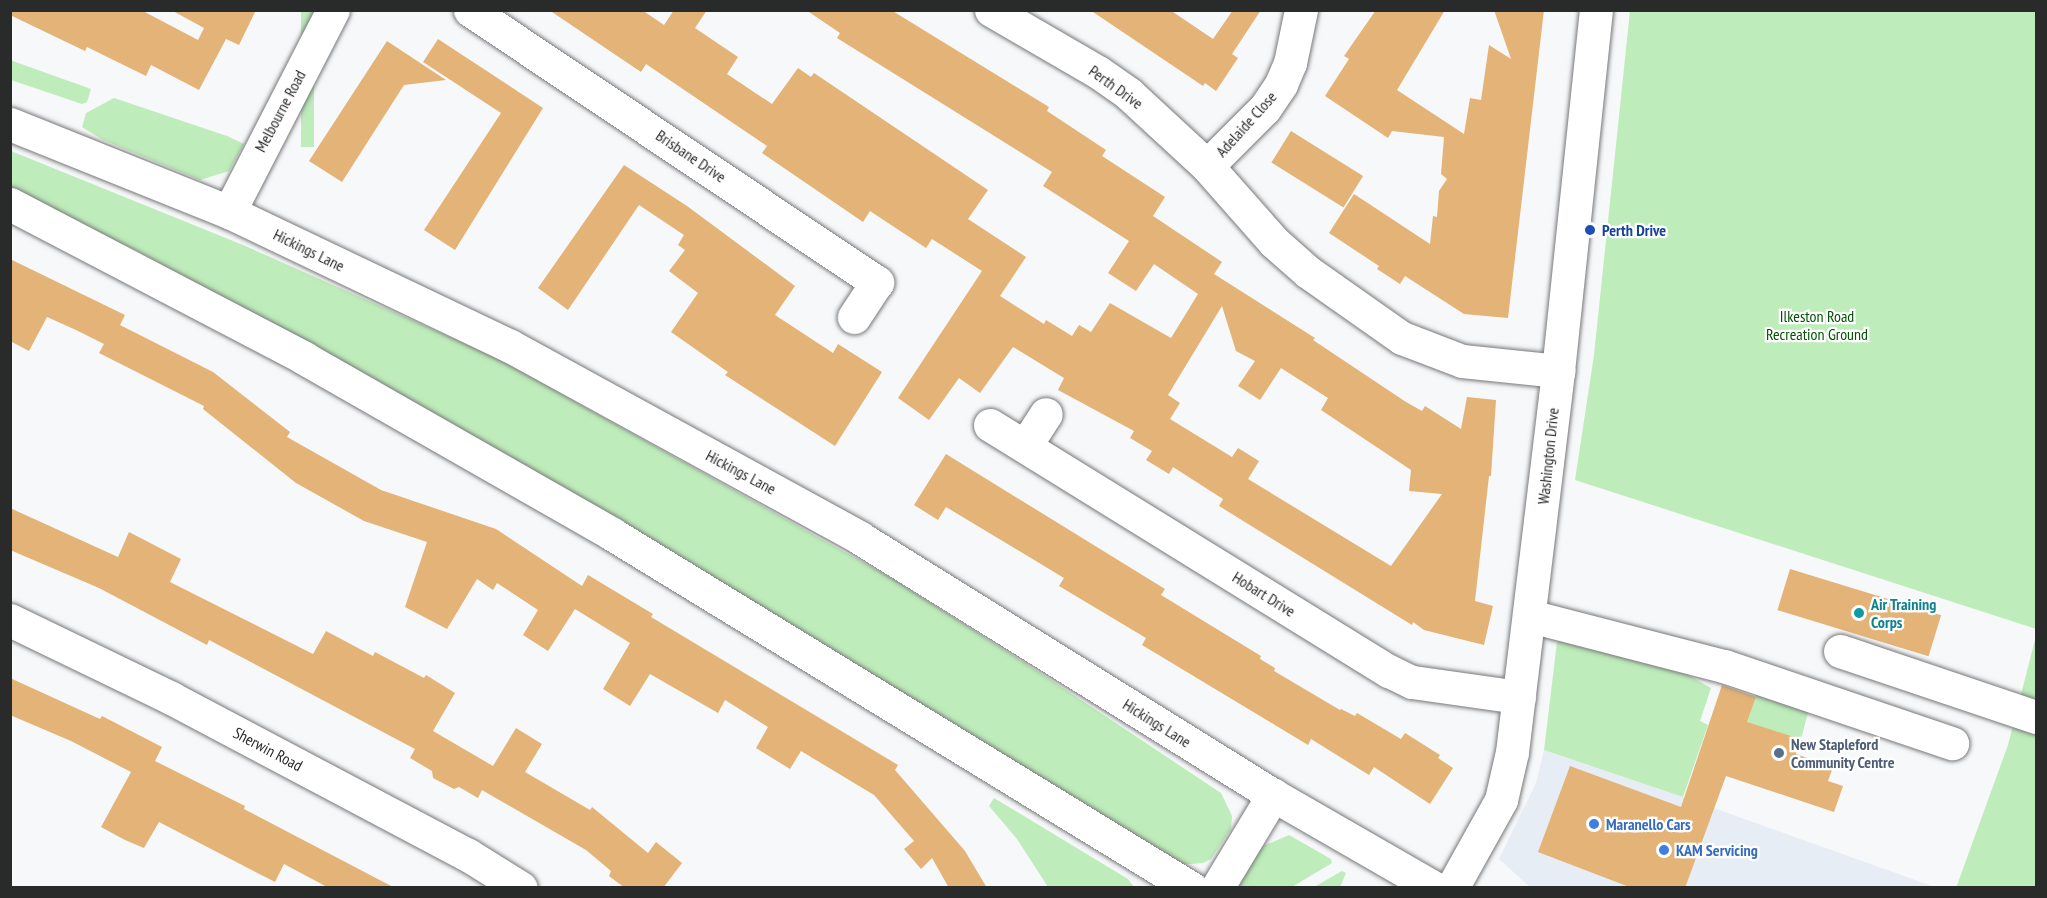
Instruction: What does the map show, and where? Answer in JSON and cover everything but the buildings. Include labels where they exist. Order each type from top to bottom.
[{"type":"street","name":"Melbourne Road","points":[[229,212],[333,10]]},
{"type":"street","name":"Brisbane Drive","points":[[470,10],[876,282],[854,317]]},
{"type":"street","name":"Perth Drive","points":[[991,10],[1098,72],[1129,94],[1208,166],[1274,242],[1308,272],[1402,339],[1462,361],[1558,371]]},
{"type":"street","name":"Adelaide Close","points":[[1208,166],[1265,108],[1281,84],[1290,63],[1301,10]]},
{"type":"street","name":"Washington Drive","points":[[1452,888],[1501,800],[1512,752],[1558,371],[1596,10]]},
{"type":"street","name":"Hickings Lane","points":[[10,124],[229,212],[510,346],[804,506],[881,551],[1273,795],[1436,888]]},
{"type":"street","points":[[10,204],[304,358],[582,517],[1191,888]]},
{"type":"street","points":[[1025,446],[1046,414]]},
{"type":"street","name":"Hobart Drive","points":[[990,425],[1389,671],[1412,682],[1519,697]]},
{"type":"street","points":[[1530,616],[1724,666],[1952,743]]},
{"type":"street","name":"Sherwin Road","points":[[10,620],[171,698],[458,849],[521,888]]},
{"type":"street","points":[[1840,651],[2037,717]]},
{"type":"street","points":[[1217,888],[1273,795]]},
{"type":"shaded area","points":[[1544,750],[1935,887],[1530,887],[1499,859],[1536,783]]},
{"type":"green space","points":[[301,11],[314,11],[314,147],[301,147]]},
{"type":"green space","name":"Ilkeston Road Recreation Ground","points":[[1630,11],[2036,11],[2036,629],[1575,480],[1594,355]]},
{"type":"green space","points":[[10,60],[91,89],[87,102],[82,104],[11,80]]},
{"type":"green space","points":[[114,98],[227,136],[244,144],[229,171],[200,180],[103,140],[82,127],[86,113]]},
{"type":"green space","points":[[11,151],[243,245],[495,357],[893,579],[1045,676],[1221,793],[1232,816],[1231,829],[1211,859],[1203,863],[1175,865],[776,615],[394,391],[143,254],[11,190]]},
{"type":"green space","points":[[1571,633],[1669,664],[1711,688],[1700,721],[1708,725],[1683,797],[1544,750],[1557,642]]},
{"type":"green space","points":[[2036,636],[2036,887],[1956,888],[2008,745]]},
{"type":"green space","points":[[1758,690],[1809,709],[1801,739],[1775,731],[1771,743],[1743,734]]},
{"type":"green space","points":[[994,798],[1128,879],[1134,887],[1048,887],[1017,839],[989,806]]},
{"type":"green space","points":[[1289,835],[1331,859],[1332,863],[1292,887],[1237,887],[1261,847]]},
{"type":"green space","points":[[1342,871],[1346,873],[1340,887],[1314,887]]},
{"type":"place","name":"Perth Drive","points":[[1590,230]]},
{"type":"place","name":"Air Training Corps","points":[[1859,613]]},
{"type":"place","name":"New Stapleford Community Centre","points":[[1779,753]]},
{"type":"place","name":"Maranello Cars","points":[[1594,824]]},
{"type":"place","name":"KAM Servicing","points":[[1664,850]]}]
